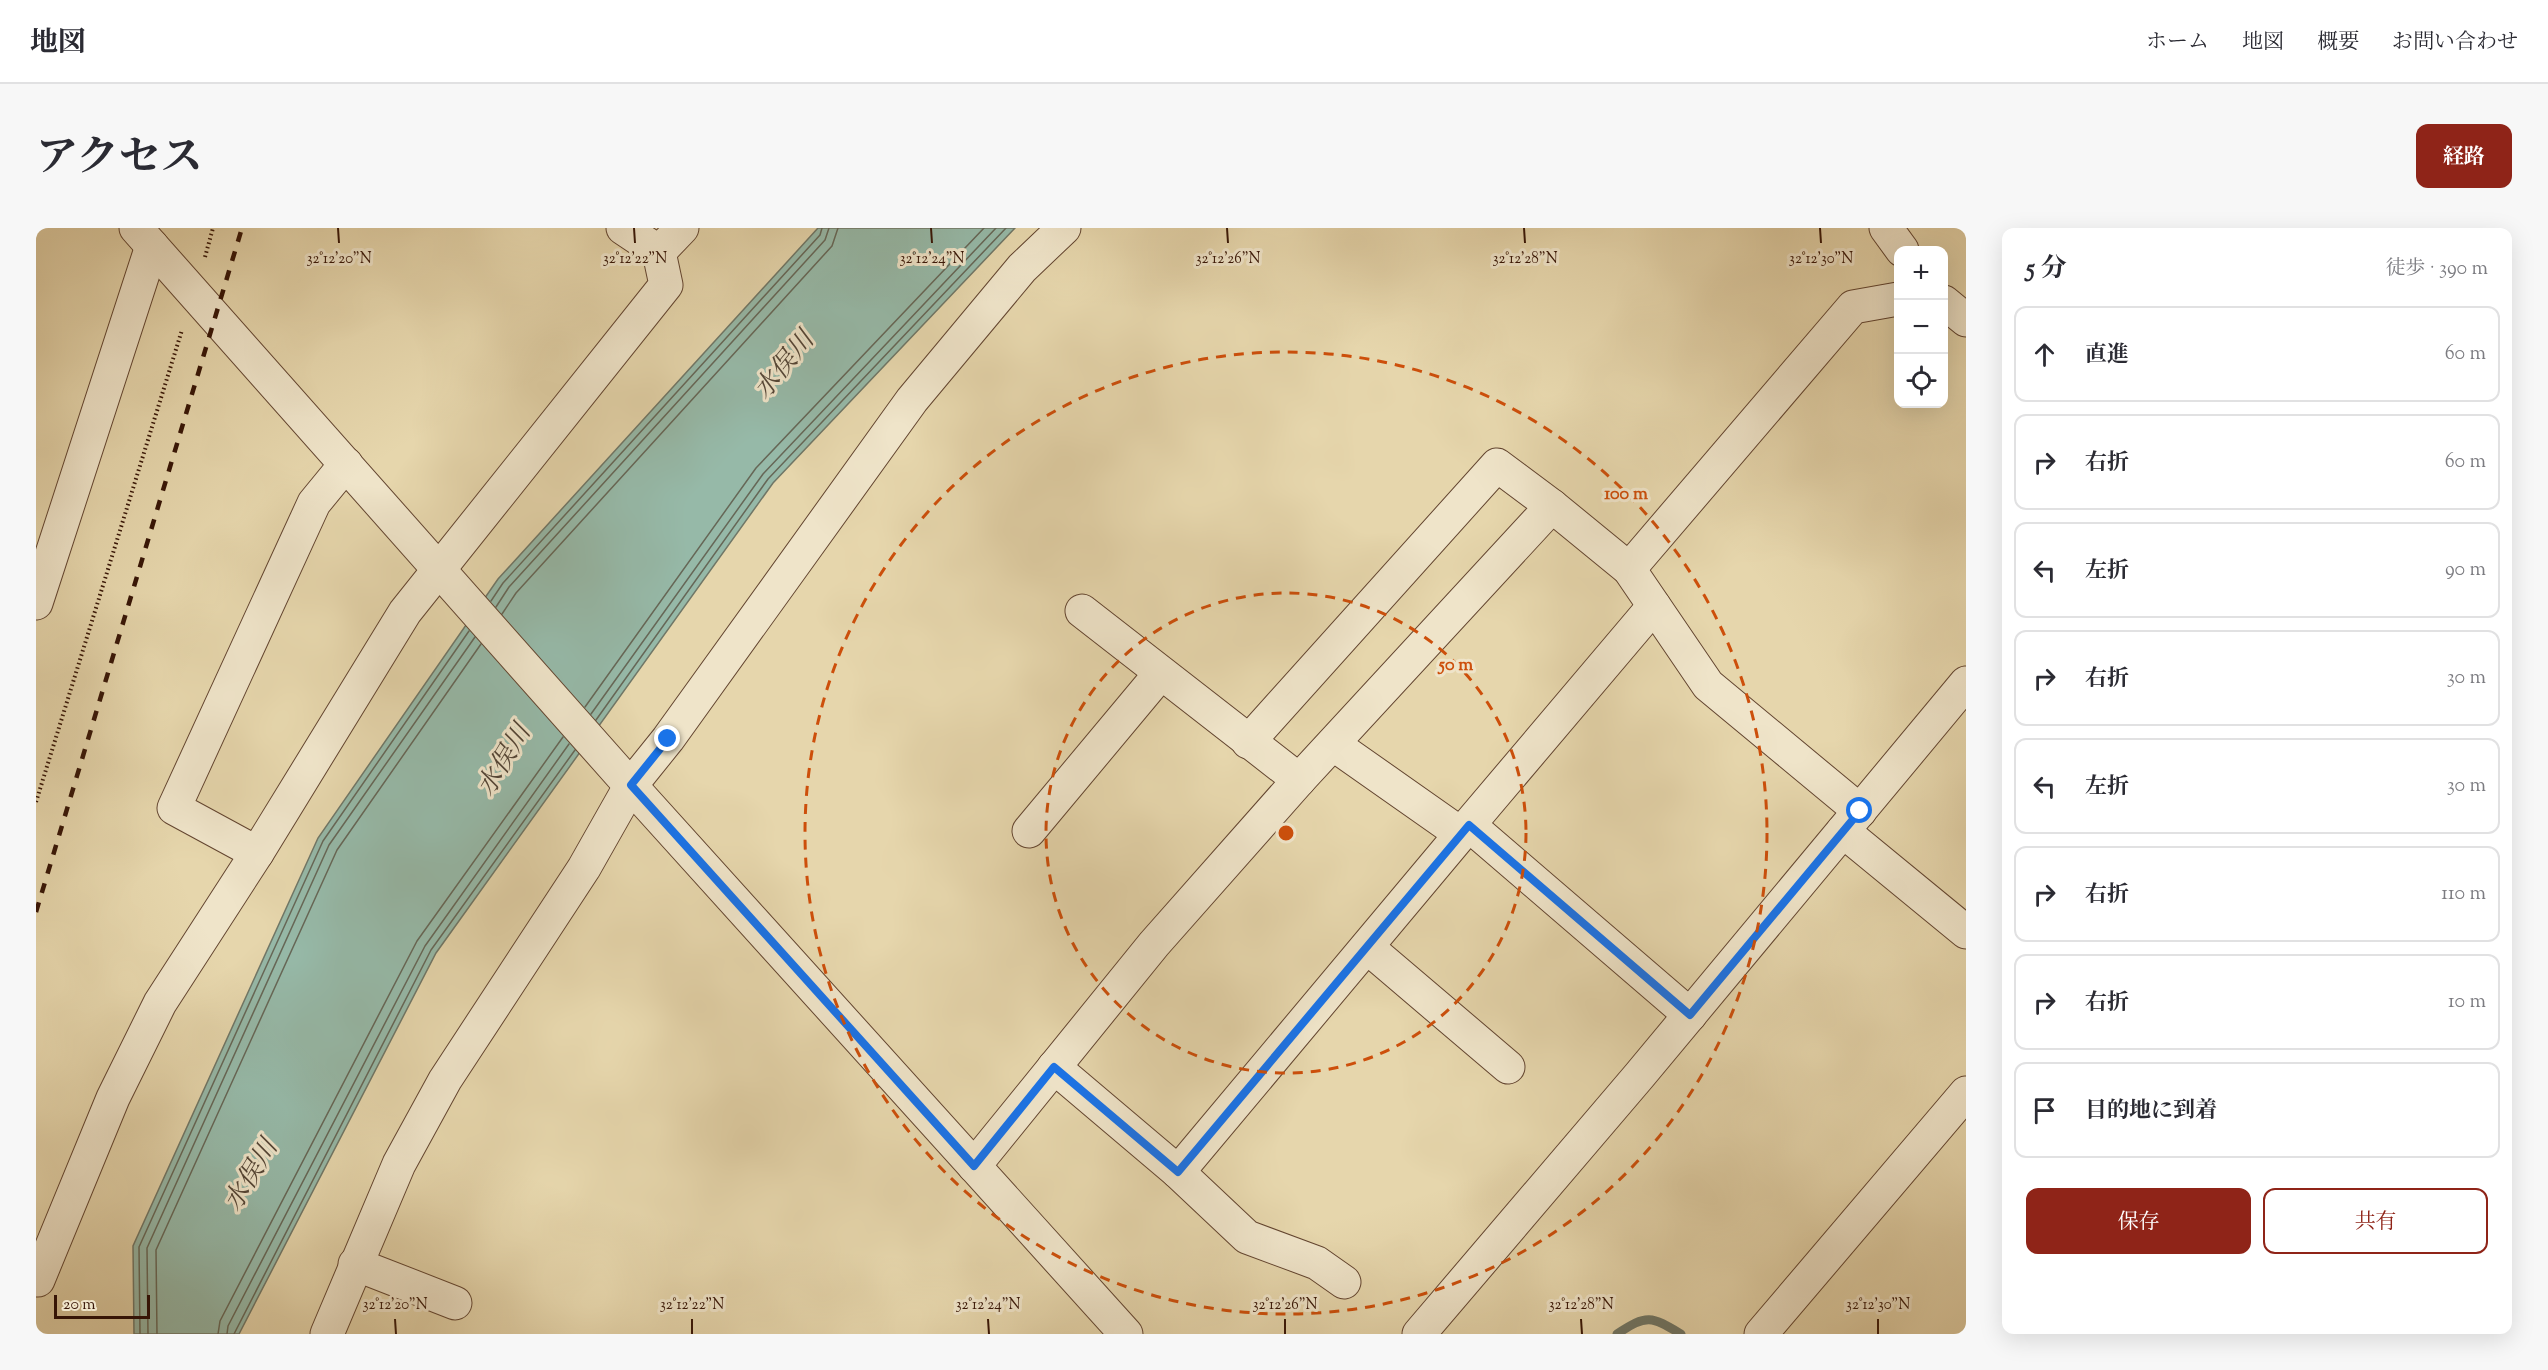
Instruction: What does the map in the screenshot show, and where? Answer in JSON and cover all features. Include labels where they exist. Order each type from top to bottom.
[{"type":"street","points":[[38,1280],[113,1098],[160,1003],[257,853],[405,612],[445,575],[666,285],[659,252],[623,228]]},
{"type":"street","points":[[659,252],[682,228]]},
{"type":"street","points":[[327,1334],[399,1164],[445,1080],[584,868],[626,780],[668,739],[912,400],[1022,268],[1064,228]]},
{"type":"street","points":[[1886,228],[1899,246]]},
{"type":"street","points":[[144,237],[626,780],[1126,1334]]},
{"type":"street","points":[[36,603],[144,237]]},
{"type":"street","points":[[1629,569],[1853,307],[1894,300]]},
{"type":"street","points":[[1948,305],[1966,321]]},
{"type":"street","points":[[257,853],[174,808],[314,503],[346,464]]},
{"type":"street","points":[[1248,742],[1497,465],[1552,506],[1629,569],[1708,685],[1966,932]]},
{"type":"street","points":[[974,1166],[1154,944],[1299,780],[1552,506]]},
{"type":"street","points":[[1178,1172],[1654,606]]},
{"type":"street","points":[[1082,611],[1299,780]]},
{"type":"street","points":[[1029,831],[1160,674]]},
{"type":"street","points":[[1435,1328],[1690,1015],[1966,683]]},
{"type":"street","points":[[1333,744],[1465,829],[1690,1015]]},
{"type":"street","points":[[1367,946],[1508,1067]]},
{"type":"street","points":[[1054,1067],[1178,1172],[1247,1237],[1317,1263],[1344,1282]]},
{"type":"street","points":[[1761,1334],[1966,1093]]},
{"type":"street","points":[[355,1264],[455,1303]]},
{"type":"path","points":[[36,802],[193,293]]},
{"type":"water","name":"水俣川","points":[[818,228],[1015,228],[773,483],[436,953],[239,1334],[134,1334],[133,1246],[318,838],[498,579]]},
{"type":"waterway","points":[[1617,1334],[1643,1320],[1655,1321],[1681,1334]]},
{"type":"railway","points":[[36,912],[242,228]]},
{"type":"route","points":[[668,739],[631,785],[974,1166],[1054,1067],[1178,1172],[1469,825],[1690,1015],[1860,811]]}]
